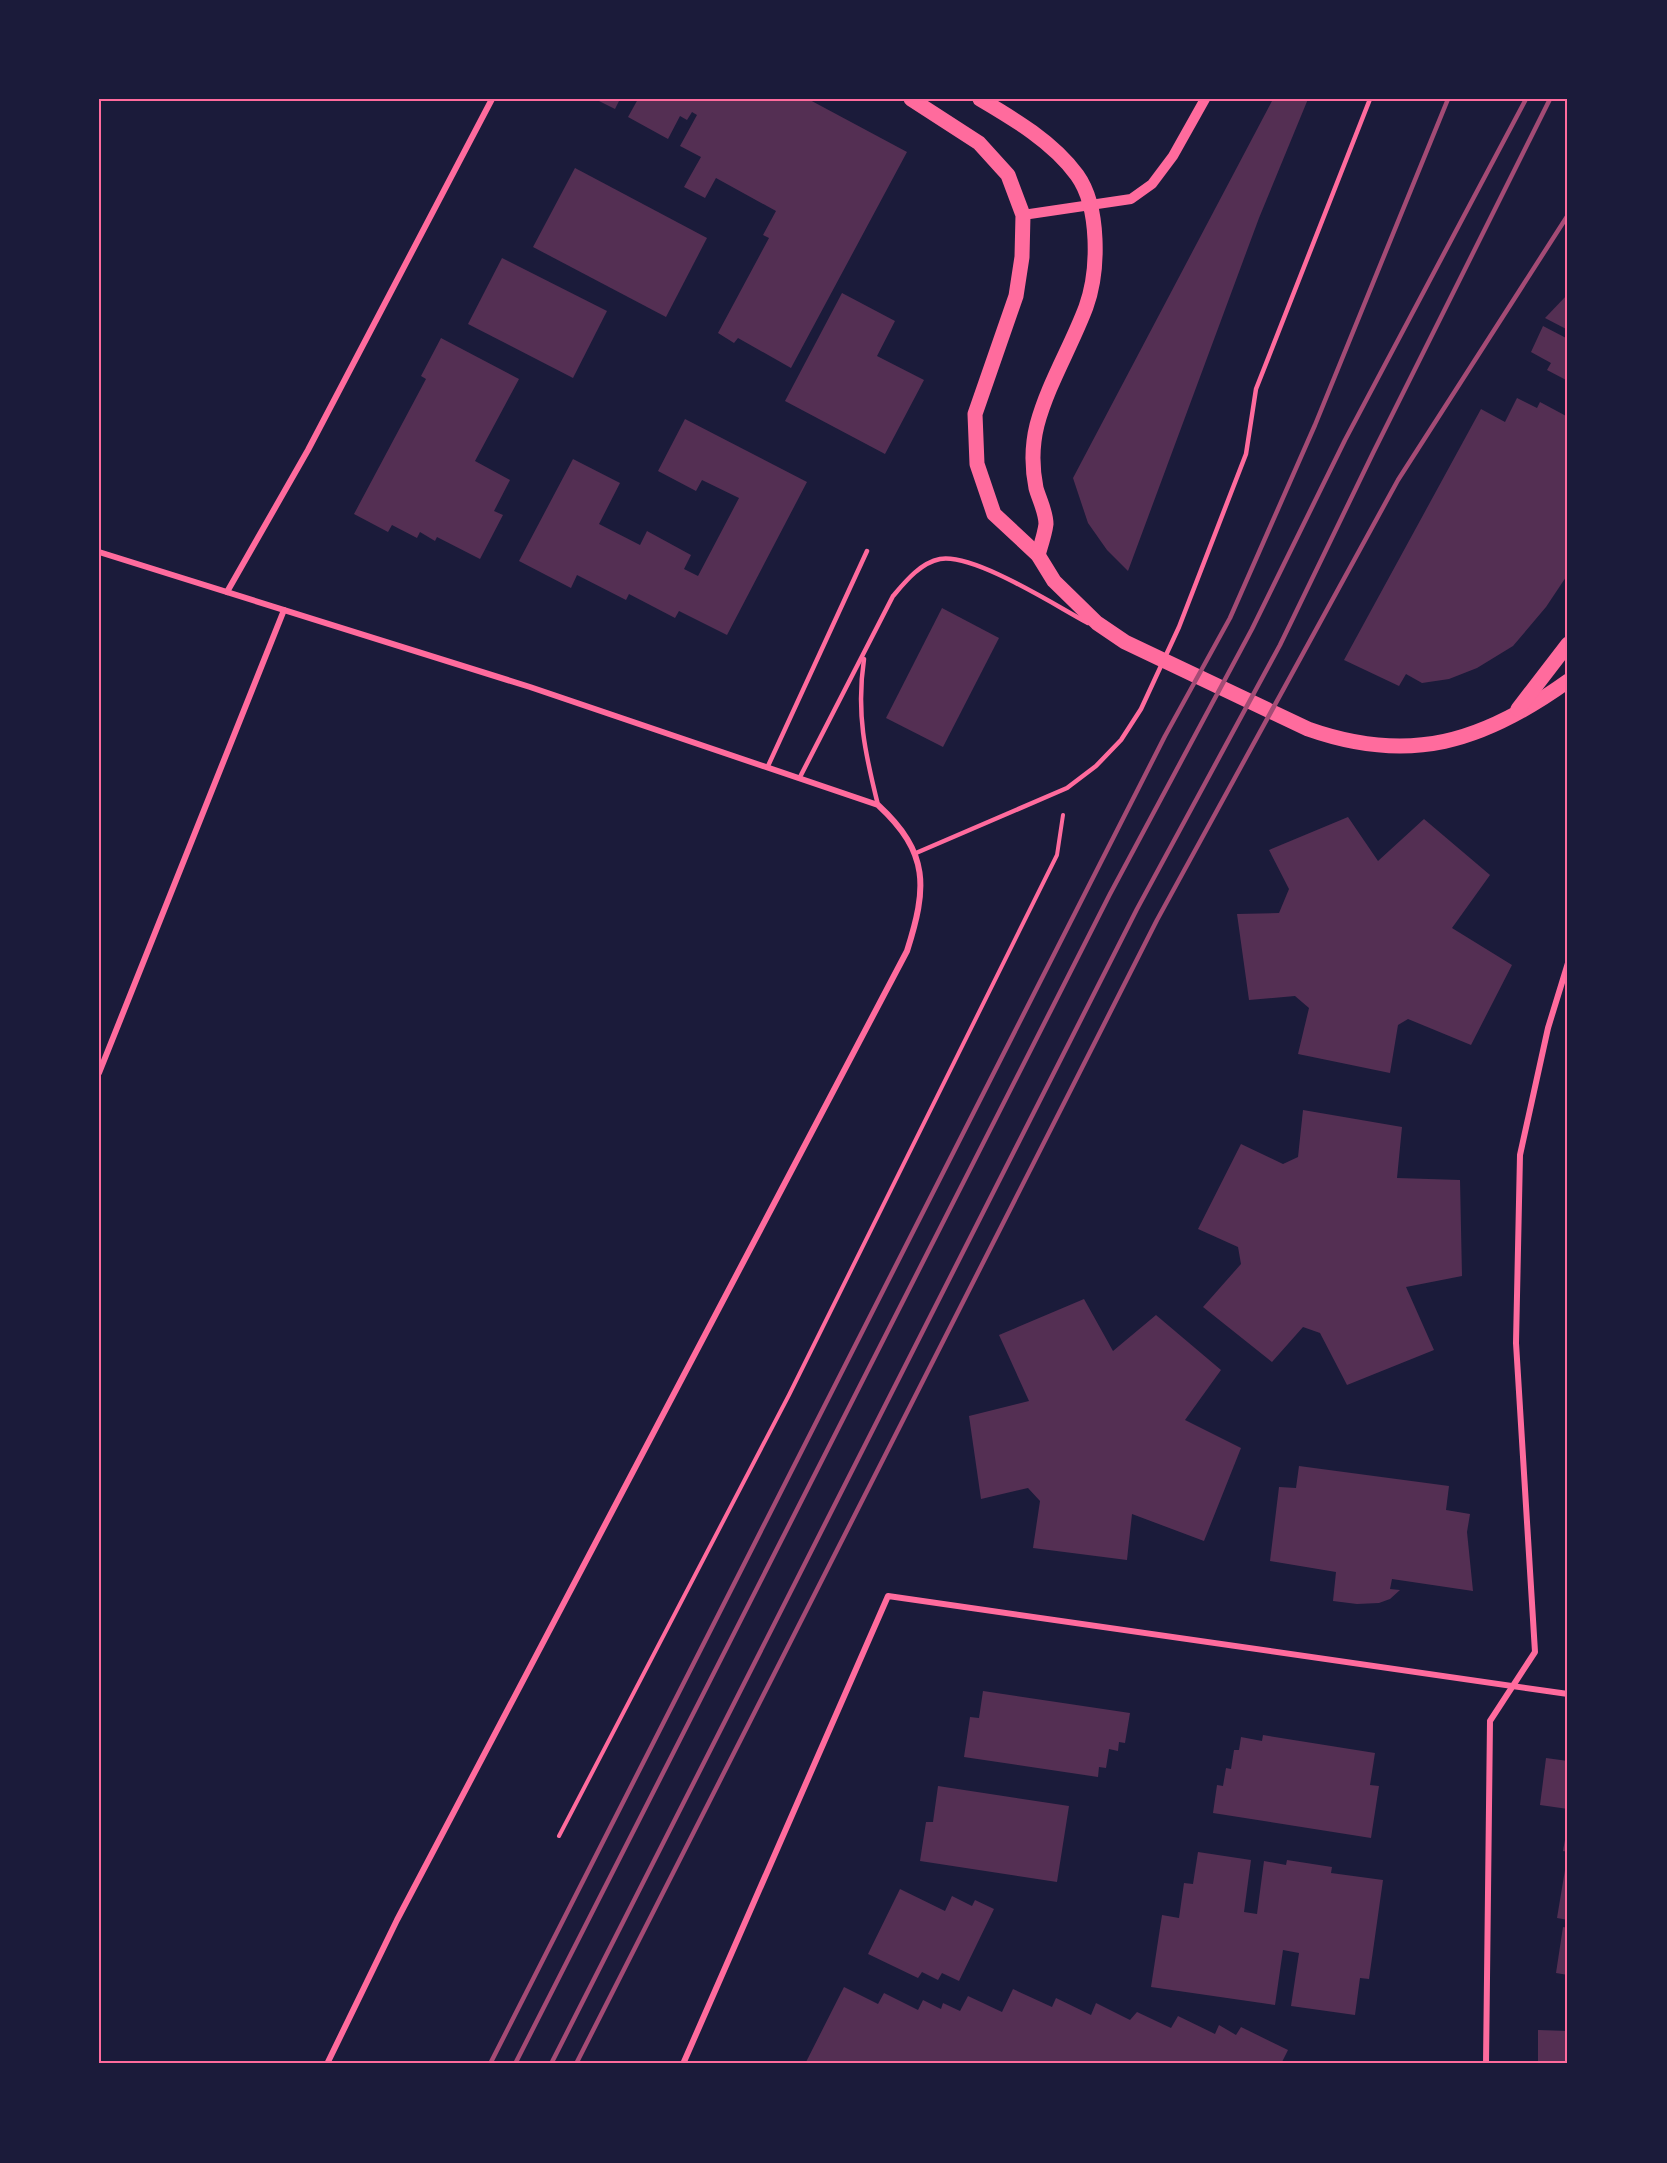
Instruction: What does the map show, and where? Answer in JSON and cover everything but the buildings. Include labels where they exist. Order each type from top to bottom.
[{"type":"main road","points":[[911,99],[979,143],[1008,176],[1023,215],[1023,257],[1016,296],[975,414],[977,464],[994,514],[1038,555],[1054,581],[1076,605],[1125,642],[1308,729],[1339,740],[1374,747],[1412,747],[1480,732],[1513,716],[1568,681]]},
{"type":"main road","points":[[980,99],[1006,114],[1055,151],[1078,176],[1090,205],[1095,241],[1095,273],[1087,305],[1045,401],[1035,435],[1033,455],[1036,486],[1046,523],[1038,555]]},
{"type":"main road","points":[[1513,716],[1568,644]]},
{"type":"street","points":[[227,592],[308,450],[492,99]]},
{"type":"street","points":[[1023,215],[1131,199],[1152,184],[1173,156],[1205,99]]},
{"type":"street","points":[[99,552],[519,684],[768,766],[878,805],[898,823],[916,853],[922,885],[918,917],[907,951],[403,1909],[327,2064]]},
{"type":"street","points":[[99,1073],[284,610]]},
{"type":"street","points":[[1486,2064],[1490,1721],[1535,1652],[1516,1342],[1520,1155],[1548,1028],[1568,963]]},
{"type":"street","points":[[683,2064],[888,1596],[1568,1694]]},
{"type":"lane","points":[[916,853],[1067,788],[1096,766],[1121,740],[1157,680],[1246,454],[1256,389],[1370,99]]},
{"type":"lane","points":[[768,766],[867,551]]},
{"type":"lane","points":[[800,777],[893,596],[907,579],[939,559],[956,559],[980,566],[1125,642]]},
{"type":"lane","points":[[865,653],[859,692],[860,722],[878,805]]},
{"type":"path","points":[[559,1836],[789,1395],[1057,855],[1067,788]]},
{"type":"railway","points":[[490,2064],[1165,736],[1230,618],[1315,425],[1448,99]]},
{"type":"railway","points":[[515,2064],[1110,894],[1252,629],[1345,440],[1526,99]]},
{"type":"railway","points":[[551,2064],[1137,909],[1280,645],[1550,99]]},
{"type":"railway","points":[[576,2064],[1157,920],[1398,480],[1568,215]]}]
